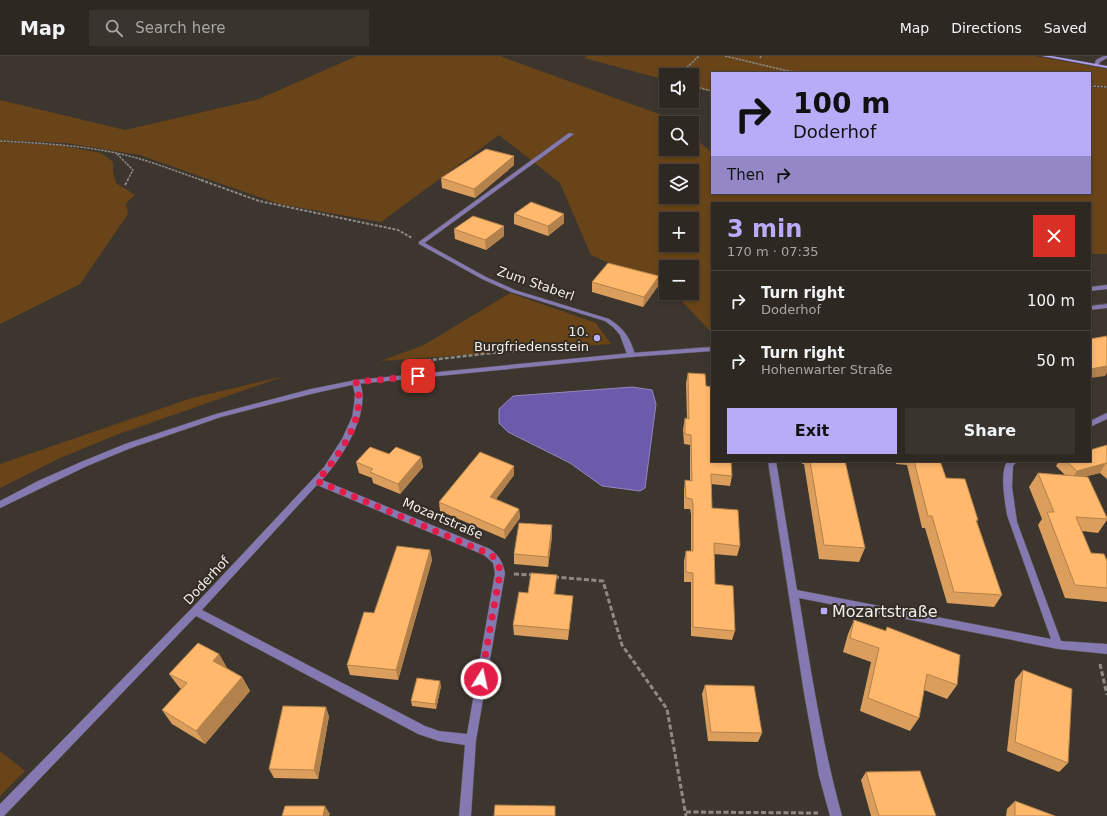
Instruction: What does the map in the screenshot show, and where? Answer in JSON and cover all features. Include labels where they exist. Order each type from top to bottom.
[{"type":"main road","points":[[1044,56],[1107,67]]},
{"type":"street","points":[[1096,65],[1100,60],[1107,56]]},
{"type":"street","points":[[1100,60],[1107,62]]},
{"type":"street","points":[[421,243],[570,134]]},
{"type":"street","name":"Zum Staberl","points":[[421,243],[484,278],[513,291],[607,320],[617,326],[624,334],[629,343],[631,355]]},
{"type":"street","points":[[1091,289],[1107,288]]},
{"type":"street","points":[[1091,308],[1107,306]]},
{"type":"street","points":[[0,504],[25,491],[115,452],[200,421],[283,398],[356,382],[631,355],[711,349]]},
{"type":"street","name":"Doderhof","points":[[0,812],[195,611],[317,481],[345,444],[353,425],[359,400],[359,392],[356,382]]},
{"type":"street","points":[[1091,424],[1107,416]]},
{"type":"street","points":[[772,462],[809,693],[835,815]]},
{"type":"street","points":[[1012,462],[1009,465],[1007,484],[1008,502],[1013,522],[1058,645]]},
{"type":"street","name":"Mozartstraße","points":[[317,481],[487,552],[496,560],[500,573]]},
{"type":"street","points":[[465,816],[471,740],[500,573]]},
{"type":"street","points":[[794,593],[923,617],[1058,645],[1107,649]]},
{"type":"street","points":[[195,611],[422,730],[439,736],[471,740]]},
{"type":"path","points":[[686,68],[699,56]]},
{"type":"path","points":[[725,56],[776,69],[800,72]]},
{"type":"path","points":[[1091,86],[1107,87]]},
{"type":"path","points":[[699,88],[711,91]]},
{"type":"path","points":[[0,141],[61,144],[150,162],[259,201],[398,230],[421,243]]},
{"type":"path","points":[[116,154],[133,170],[126,185]]},
{"type":"path","points":[[500,573],[540,576]]},
{"type":"path","points":[[548,577],[603,581],[622,645],[667,709],[686,814],[835,815]]},
{"type":"path","points":[[1097,649],[1107,695]]},
{"type":"shaded area","points":[[357,56],[500,56],[664,116],[659,116],[659,156],[699,156],[699,141],[711,152],[711,194],[1091,194],[1091,87],[1107,88],[1107,254],[1091,254],[1091,202],[711,202],[711,332],[681,300],[699,300],[699,260],[659,260],[659,285],[591,255],[560,183],[499,135],[381,222],[279,204],[140,155],[66,143],[0,140],[0,100],[125,130],[259,99]]},
{"type":"shaded area","points":[[587,56],[1035,56],[1107,69],[1107,86],[1091,85],[1091,72],[711,72],[711,92],[699,89],[699,68],[659,68],[659,78],[584,58]]},
{"type":"shaded area","points":[[0,142],[58,145],[101,153],[113,162],[113,172],[116,183],[135,195],[126,203],[128,214],[80,284],[0,324]]},
{"type":"shaded area","points":[[510,293],[596,323],[611,344],[381,361],[424,345]]},
{"type":"shaded area","points":[[285,376],[116,435],[58,459],[0,488],[0,464],[192,398]]},
{"type":"shaded area","points":[[632,387],[652,390],[656,404],[645,488],[640,491],[602,486],[570,463],[508,432],[499,423],[499,409],[513,396]]},
{"type":"shaded area","points":[[0,751],[25,771],[0,796]]},
{"type":"building","points":[[486,149],[514,156],[474,189],[441,178]]},
{"type":"building","points":[[531,202],[564,214],[548,226],[514,214]]},
{"type":"building","points":[[473,216],[504,226],[485,240],[454,229]]},
{"type":"building","points":[[608,263],[659,276],[644,297],[592,282]]},
{"type":"building","points":[[1107,336],[1107,366],[1091,369],[1091,339]]},
{"type":"building","points":[[688,373],[705,374],[706,386],[711,387],[711,462],[731,462],[732,476],[711,474],[712,508],[738,510],[740,546],[714,543],[715,584],[733,586],[735,631],[693,627],[693,573],[686,572],[686,551],[693,551],[693,504],[692,499],[686,498],[685,480],[692,481],[691,435],[685,434],[685,418],[689,419]]},
{"type":"building","points":[[1107,445],[1107,464],[1106,463],[1077,471],[1067,462],[1091,462],[1091,450]]},
{"type":"building","points":[[370,447],[389,454],[396,447],[421,457],[398,484],[370,472],[373,469],[356,462]]},
{"type":"building","points":[[480,452],[514,466],[490,497],[519,509],[504,530],[439,502]]},
{"type":"building","points":[[810,462],[845,462],[865,548],[824,545]]},
{"type":"building","points":[[914,462],[940,462],[946,478],[965,479],[978,520],[976,520],[1002,595],[954,592],[932,516],[928,516]]},
{"type":"building","points":[[1038,473],[1088,477],[1107,519],[1076,517],[1091,553],[1104,554],[1107,561],[1107,588],[1075,585],[1047,512],[1054,512]]},
{"type":"building","points":[[519,523],[552,525],[548,557],[514,554]]},
{"type":"building","points":[[397,546],[430,550],[396,670],[347,665],[364,612],[374,613]]},
{"type":"building","points":[[531,573],[557,575],[554,594],[573,596],[569,630],[513,625],[519,592],[528,593]]},
{"type":"building","points":[[854,620],[886,631],[887,627],[960,655],[957,685],[927,674],[919,718],[868,698],[879,648],[850,638]]},
{"type":"building","points":[[198,643],[219,654],[213,661],[242,677],[196,731],[162,710],[187,683],[169,674]]},
{"type":"building","points":[[1023,670],[1072,689],[1068,763],[1015,742]]},
{"type":"building","points":[[417,678],[440,681],[435,704],[411,701]]},
{"type":"building","points":[[705,685],[754,686],[762,733],[711,732]]},
{"type":"building","points":[[283,706],[326,707],[314,770],[269,769]]},
{"type":"building","points":[[920,771],[936,816],[879,816],[866,772]]},
{"type":"building","points":[[1015,801],[1055,816],[1015,816]]},
{"type":"building","points":[[495,805],[555,806],[555,816],[494,816]]},
{"type":"building","points":[[285,806],[325,806],[323,816],[282,816]]},
{"type":"place","name":"10. Burgfriedensstein","points":[[597,338]]},
{"type":"place","name":"Mozartstraße","points":[[824,611]]},
{"type":"route","points":[[418,376],[356,382],[359,392],[359,400],[355,420],[345,444],[317,481],[492,555],[499,566],[500,573],[481,679]]}]
